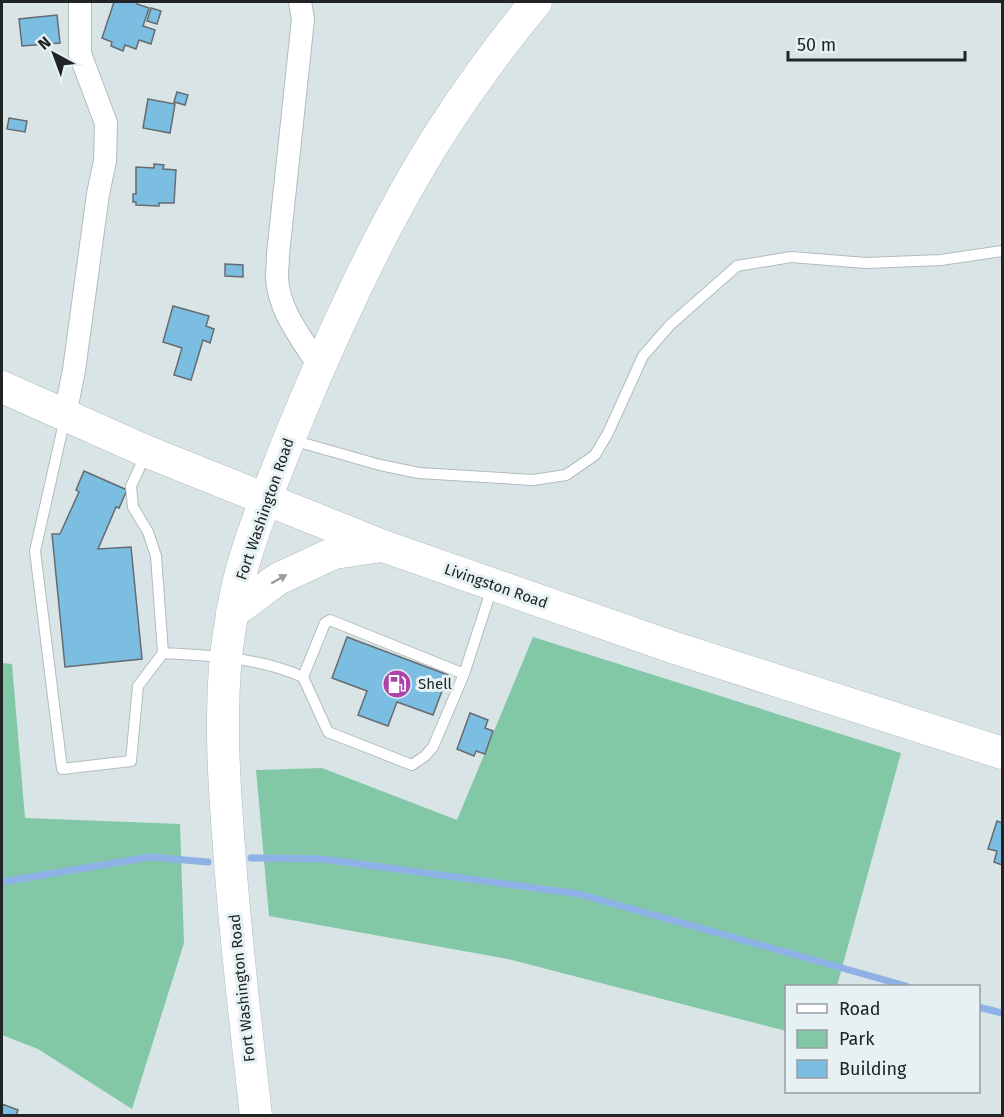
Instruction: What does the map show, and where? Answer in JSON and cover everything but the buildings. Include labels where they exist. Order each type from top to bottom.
[{"type":"main road","name":"Fort Washington Road","points":[[256,1116],[242,1000],[223,735],[226,657],[232,613],[243,563],[319,366],[345,309],[408,185],[440,132],[480,74],[536,2]]},
{"type":"main road","name":"Livingston Road","points":[[2,387],[148,452],[383,546],[672,647],[1002,753]]},
{"type":"main road","points":[[232,613],[278,579],[334,553],[383,546]]},
{"type":"street","points":[[65,415],[74,370],[98,194],[105,162],[106,123],[80,54],[80,2]]},
{"type":"street","points":[[300,2],[303,19],[277,279],[282,302],[319,366]]},
{"type":"lane","points":[[289,440],[419,473],[533,480],[566,475],[595,455],[608,433],[643,356],[670,325],[737,266],[791,257],[866,263],[940,260],[1002,251]]},
{"type":"lane","points":[[65,415],[34,551],[62,769],[131,761],[138,686],[163,653],[156,556],[148,532],[134,507],[131,486],[148,452]]},
{"type":"lane","points":[[163,653],[226,657],[283,668],[303,676],[328,732],[412,765],[433,747],[464,674],[493,585]]},
{"type":"lane","points":[[303,676],[325,623],[330,620],[464,674]]},
{"type":"green space","points":[[533,637],[901,753],[837,985],[785,985],[785,1031],[508,959],[269,916],[256,770],[322,768],[457,820]]},
{"type":"green space","points":[[2,663],[12,664],[25,818],[180,824],[184,943],[132,1109],[38,1049],[2,1035]]},
{"type":"waterway","points":[[2,882],[150,857],[208,862]]},
{"type":"waterway","points":[[251,858],[323,859],[579,894],[902,985]]},
{"type":"waterway","points":[[980,1008],[1002,1013]]},
{"type":"place","name":"Shell","points":[[397,684]]}]
